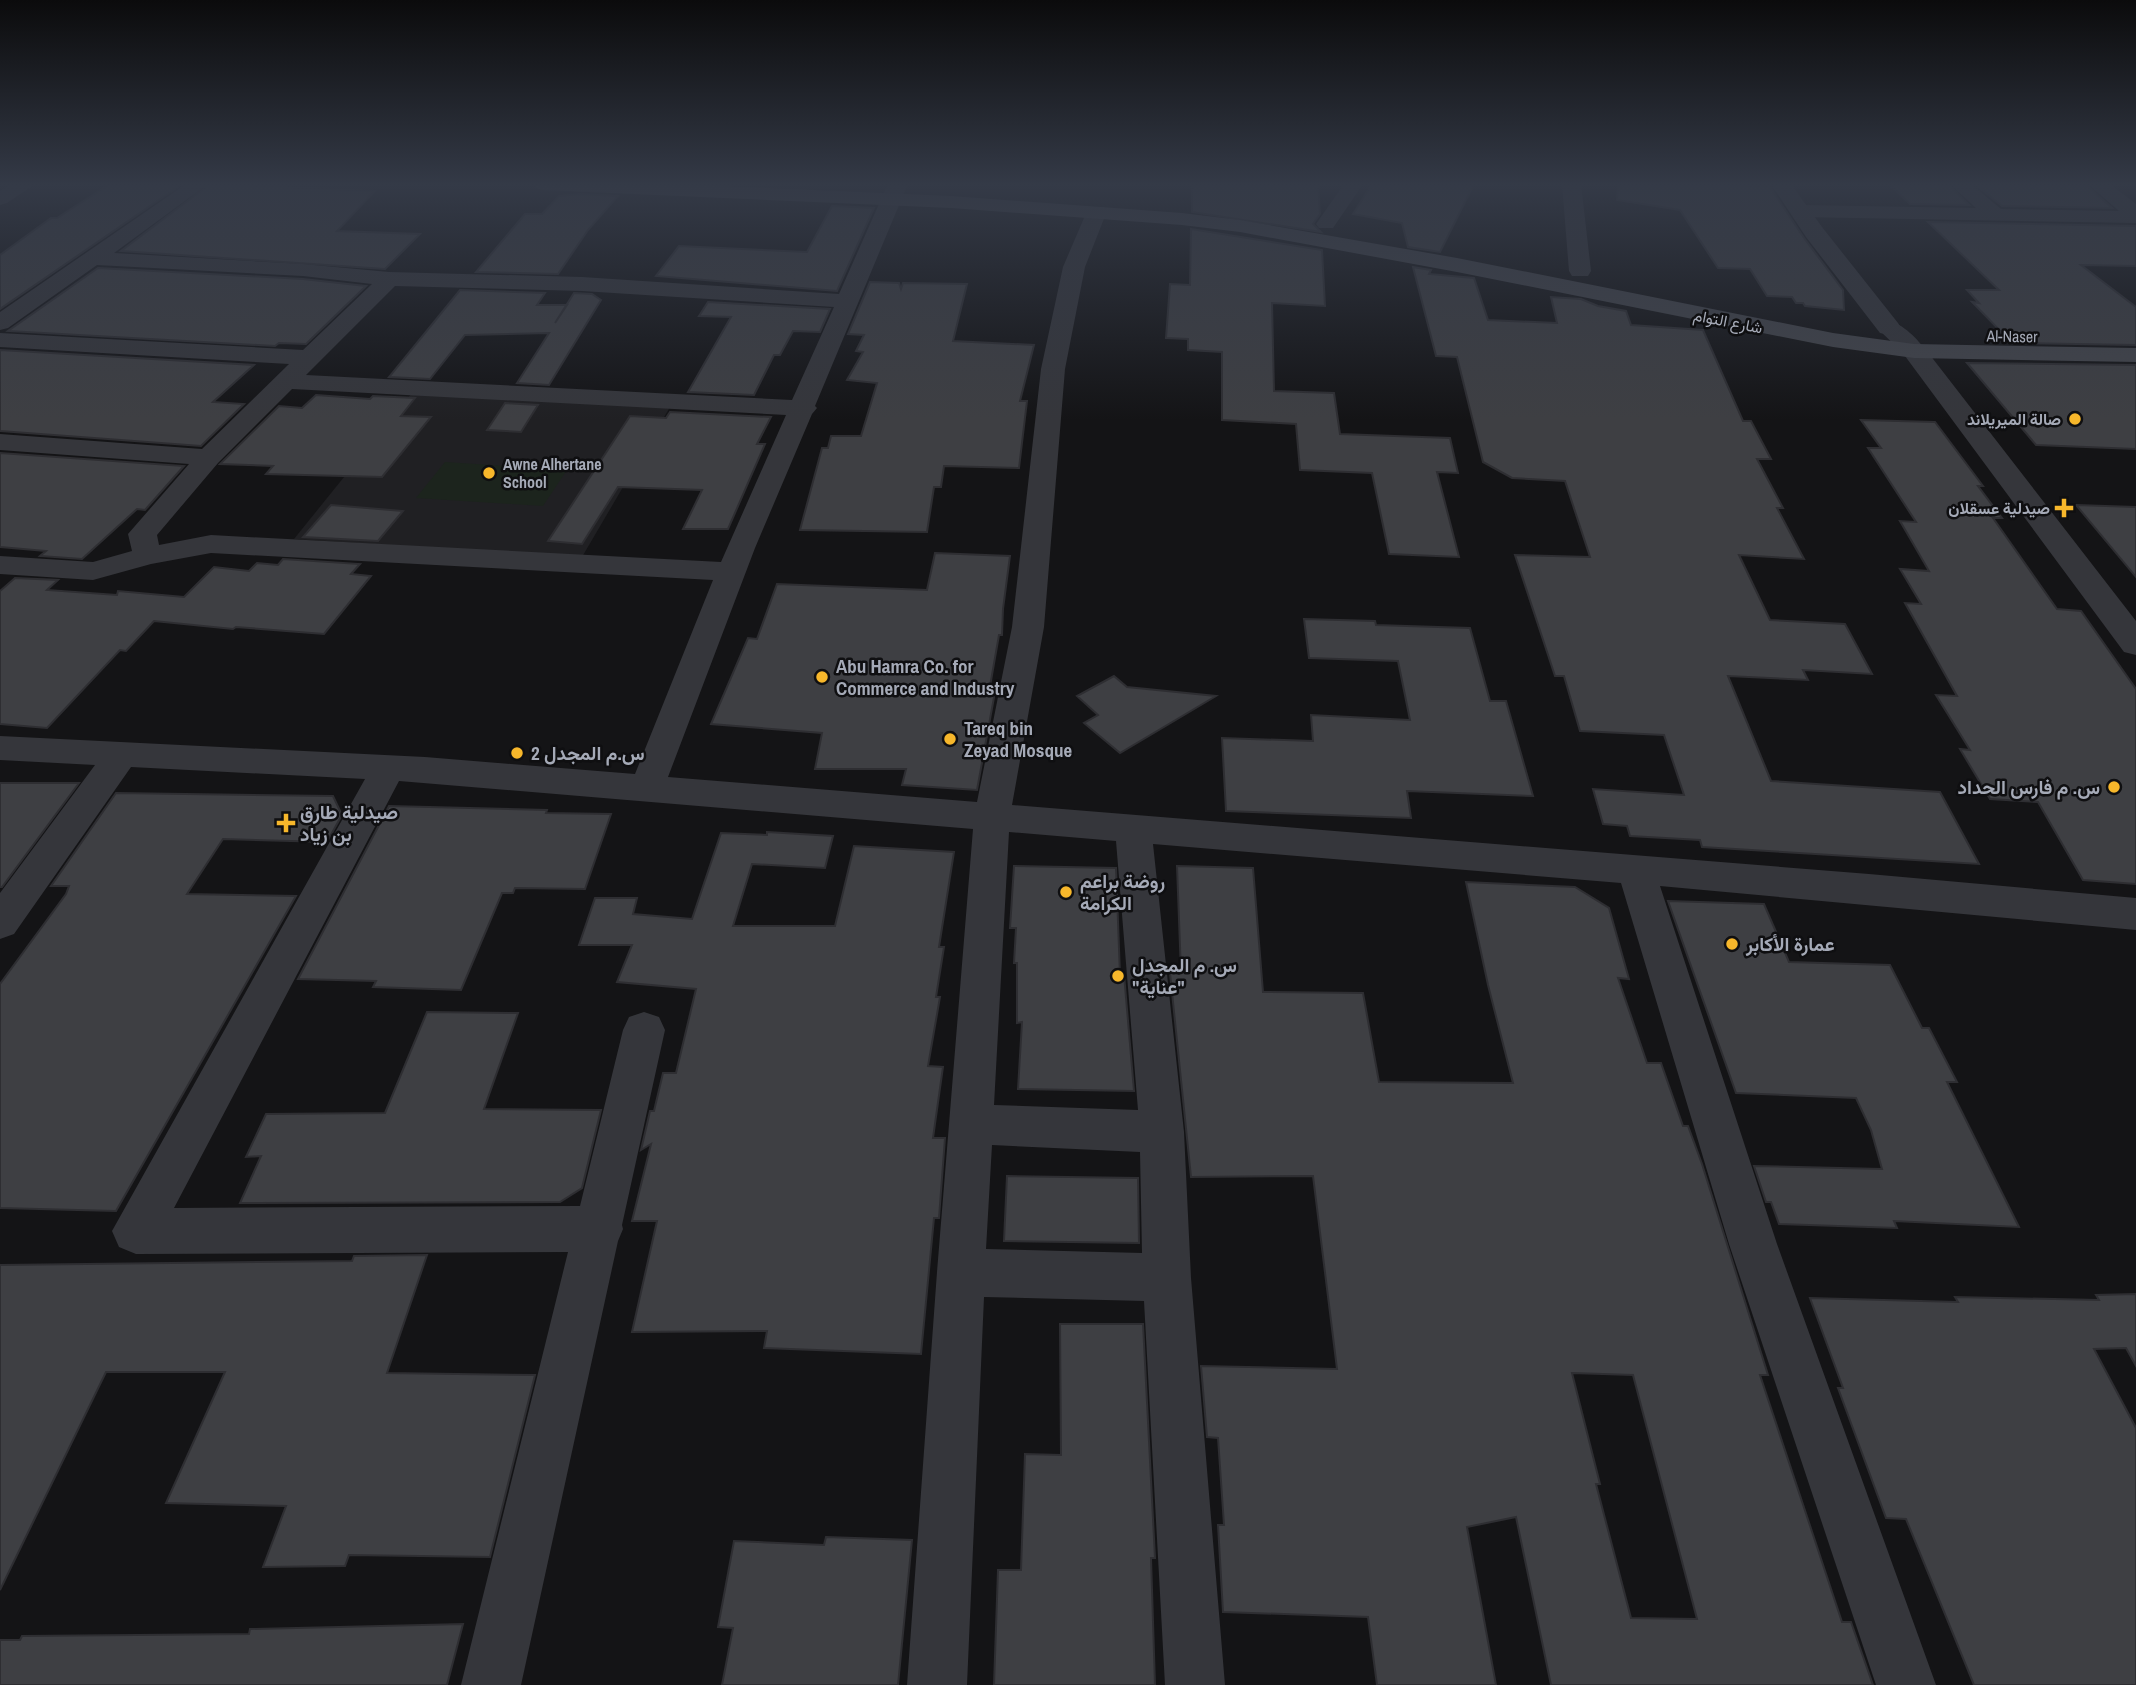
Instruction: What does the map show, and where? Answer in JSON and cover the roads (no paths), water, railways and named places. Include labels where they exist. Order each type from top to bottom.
[{"type":"main road","name":"شارع التوام","points":[[1444,263],[1833,340],[1914,351],[2136,355]]},
{"type":"main road","name":"شارع التوام","points":[[1535,263],[1810,320],[1889,328]]},
{"type":"main road","name":"Al-Naser","points":[[1889,328],[1949,334],[2136,338]]},
{"type":"street","points":[[0,323],[85,263]]},
{"type":"street","points":[[173,263],[303,270],[389,279],[582,284],[848,301]]},
{"type":"street","points":[[647,787],[732,572],[864,263]]},
{"type":"street","points":[[937,1685],[961,1272],[992,816],[1028,627],[1053,369],[1076,263]]},
{"type":"street","points":[[1579,263],[1580,271]]},
{"type":"street","points":[[1839,263],[1889,328],[1914,351],[2136,644]]},
{"type":"street","points":[[148,556],[142,534],[209,457],[389,279]]},
{"type":"street","points":[[0,340],[309,358]]},
{"type":"street","points":[[286,380],[803,408]]},
{"type":"street","points":[[0,442],[209,457]]},
{"type":"street","points":[[0,565],[93,571],[148,556],[211,544],[732,572]]},
{"type":"street","points":[[0,748],[389,768],[647,787],[2136,914]]},
{"type":"street","points":[[0,923],[120,756]]},
{"type":"street","points":[[389,768],[136,1231],[600,1229]]},
{"type":"street","points":[[1133,828],[1162,1132],[1167,1278],[1195,1685]]},
{"type":"street","points":[[1636,870],[1753,1244],[1906,1685]]},
{"type":"street","points":[[491,1685],[600,1229],[644,1030]]},
{"type":"street","points":[[971,1124],[1162,1132]]},
{"type":"street","points":[[961,1272],[1167,1278]]},
{"type":"place","name":"صالة الميريلاند","points":[[2075,419]]},
{"type":"place","name":"Awne Alhertane School","points":[[489,473]]},
{"type":"place","name":"صيدلية عسقلان","points":[[2064,508]]},
{"type":"place","name":"Abu Hamra Co. for Commerce and Industry","points":[[822,677]]},
{"type":"place","name":"Tareq bin Zeyad Mosque","points":[[950,739]]},
{"type":"place","name":"س.م المجدل 2","points":[[517,753]]},
{"type":"place","name":"س. م فارس الحداد","points":[[2114,787]]},
{"type":"place","name":"صيدلية طارق بن زياد","points":[[286,823]]},
{"type":"place","name":"روضة براعم الكرامة","points":[[1066,892]]},
{"type":"place","name":"عمارة الأكابر","points":[[1732,944]]},
{"type":"place","name":"س. م المجدل \"عناية\"","points":[[1118,976]]}]
